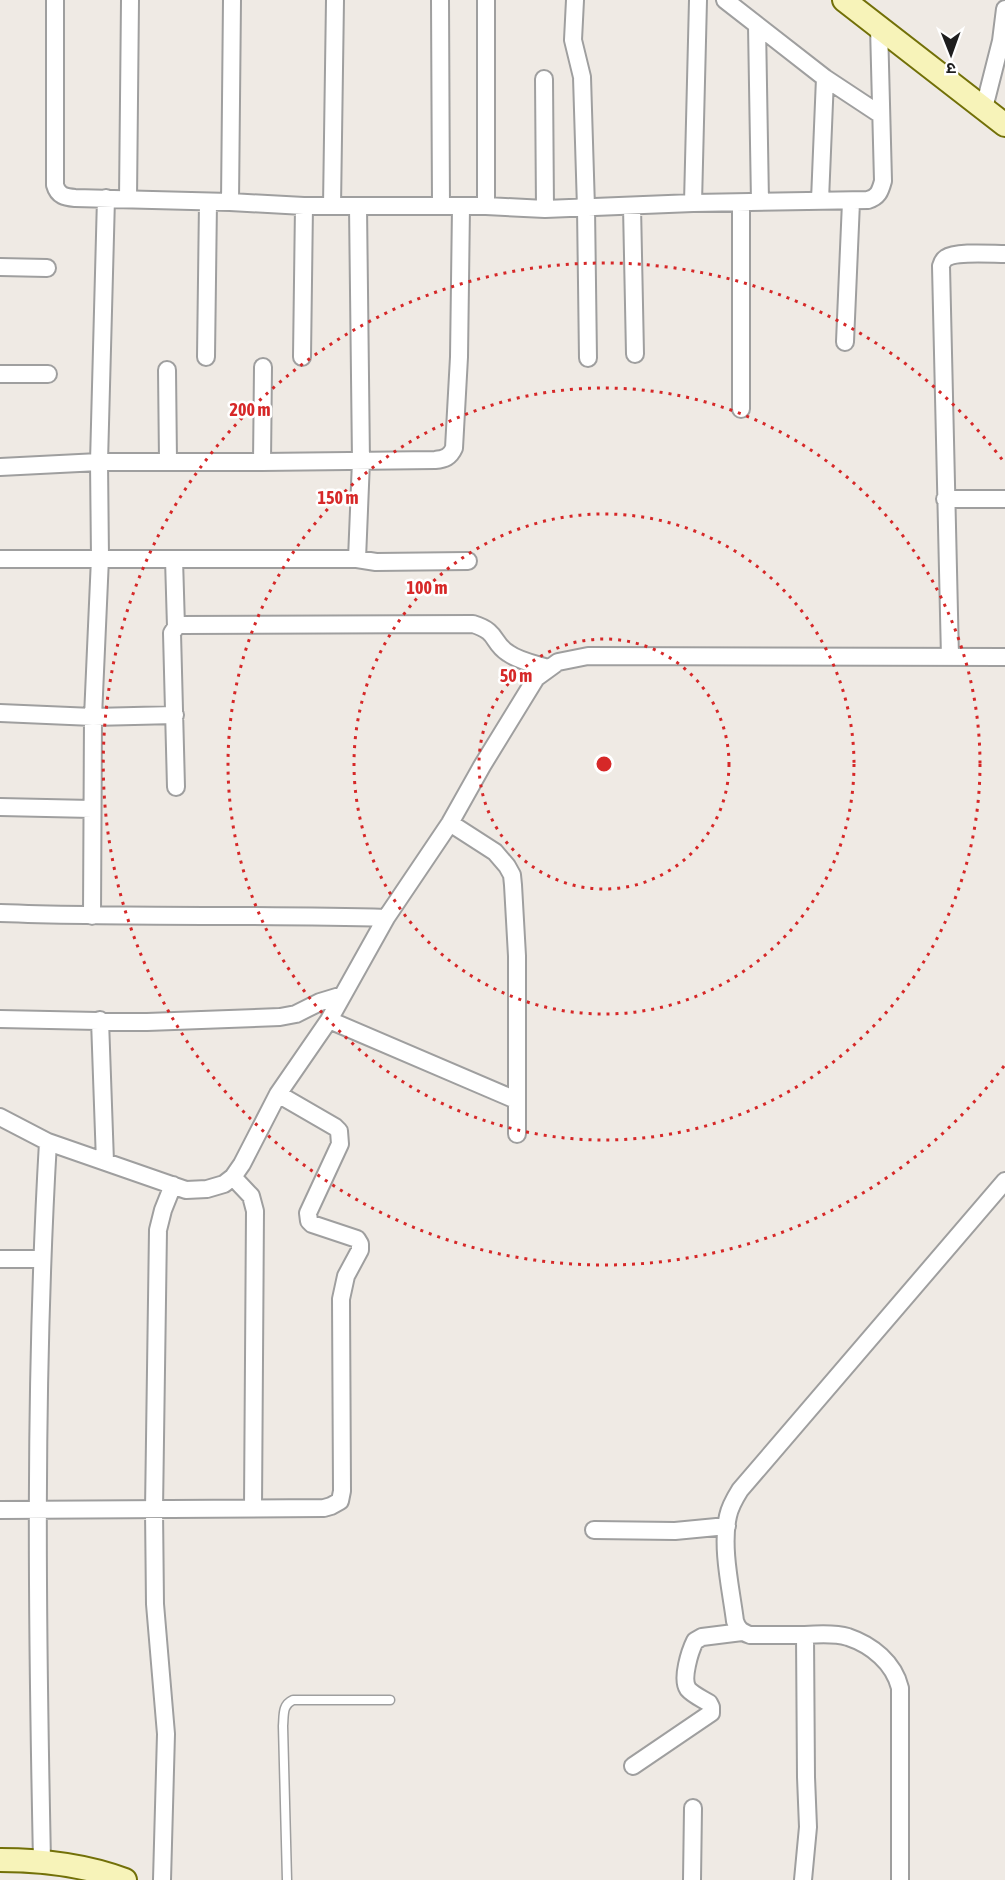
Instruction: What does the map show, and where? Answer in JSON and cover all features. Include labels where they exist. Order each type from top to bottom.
[{"type":"main road","points":[[844,0],[1005,124]]},
{"type":"main road","points":[[0,1860],[42,1861],[91,1869],[125,1880]]},
{"type":"street","points":[[55,0],[56,191],[65,197],[304,206],[486,206],[545,209],[820,200],[852,202],[875,198],[880,192],[883,181],[879,27]]},
{"type":"street","points":[[128,200],[130,0]]},
{"type":"street","points":[[230,202],[232,0]]},
{"type":"street","points":[[332,206],[335,0]]},
{"type":"street","points":[[440,0],[441,207]]},
{"type":"street","points":[[486,0],[486,206]]},
{"type":"street","points":[[575,0],[573,40],[582,77],[588,357]]},
{"type":"street","points":[[693,203],[698,0]]},
{"type":"street","points":[[725,0],[825,78],[881,115]]},
{"type":"street","points":[[984,108],[1001,41],[1005,9]]},
{"type":"street","points":[[757,26],[760,202]]},
{"type":"street","points":[[820,200],[825,78]]},
{"type":"street","points":[[544,80],[545,209]]},
{"type":"street","points":[[92,916],[93,717],[100,558],[99,462],[106,198]]},
{"type":"street","points":[[206,357],[208,202]]},
{"type":"street","points":[[844,342],[852,202]]},
{"type":"street","points":[[741,203],[741,409]]},
{"type":"street","points":[[302,357],[304,206]]},
{"type":"street","points":[[357,559],[362,461],[358,206]]},
{"type":"street","points":[[632,206],[635,354]]},
{"type":"street","points":[[0,467],[99,462],[444,459],[451,455],[454,448],[459,357],[461,207]]},
{"type":"street","points":[[950,657],[941,266],[945,258],[951,256],[1005,254]]},
{"type":"street","points":[[0,267],[47,268]]},
{"type":"street","points":[[262,462],[263,367]]},
{"type":"street","points":[[167,370],[168,461]]},
{"type":"street","points":[[0,374],[48,374]]},
{"type":"street","points":[[945,499],[1005,499]]},
{"type":"street","points":[[0,559],[468,561]]},
{"type":"street","points":[[174,559],[176,627],[172,633],[176,787]]},
{"type":"street","points":[[176,627],[186,624],[473,624],[495,636],[506,652],[548,668]]},
{"type":"street","points":[[0,1117],[48,1142],[186,1190],[207,1189],[224,1184],[233,1177],[278,1094],[329,1020],[386,918],[450,823],[536,678],[558,662],[588,656],[1005,657]]},
{"type":"street","points":[[0,714],[93,717],[175,715]]},
{"type":"street","points":[[0,807],[92,809]]},
{"type":"street","points":[[450,823],[501,857],[512,875],[517,956],[517,1134]]},
{"type":"street","points":[[0,913],[92,916],[285,915],[386,918]]},
{"type":"street","points":[[0,1019],[147,1022],[280,1017],[296,1014],[320,1002],[343,995]]},
{"type":"street","points":[[100,1020],[105,1162]]},
{"type":"street","points":[[329,1020],[516,1100]]},
{"type":"street","points":[[0,1510],[324,1508],[335,1504],[341,1497],[341,1299],[346,1276],[360,1248],[359,1240],[322,1229],[312,1224],[308,1217],[340,1144],[339,1131],[278,1094]]},
{"type":"street","points":[[42,1861],[37,1639],[37,1510],[41,1258],[48,1142]]},
{"type":"street","points":[[233,1177],[251,1196],[255,1211],[254,1508]]},
{"type":"street","points":[[742,1632],[735,1621],[726,1546],[732,1503],[740,1490],[1005,1181]]},
{"type":"street","points":[[162,1880],[166,1734],[155,1604],[154,1510],[158,1230],[172,1185]]},
{"type":"street","points":[[0,1259],[41,1258]]},
{"type":"street","points":[[594,1530],[675,1531],[727,1526]]},
{"type":"street","points":[[633,1766],[710,1714],[712,1710],[709,1703],[688,1689],[686,1684],[686,1675],[695,1641],[702,1637],[742,1632],[765,1636],[847,1636],[886,1660],[897,1675],[900,1688],[900,1880]]},
{"type":"street","points":[[803,1880],[808,1827],[805,1635]]},
{"type":"street","points":[[692,1880],[693,1808]]},
{"type":"lane","points":[[287,1880],[283,1726],[287,1703],[293,1700],[390,1700]]}]
